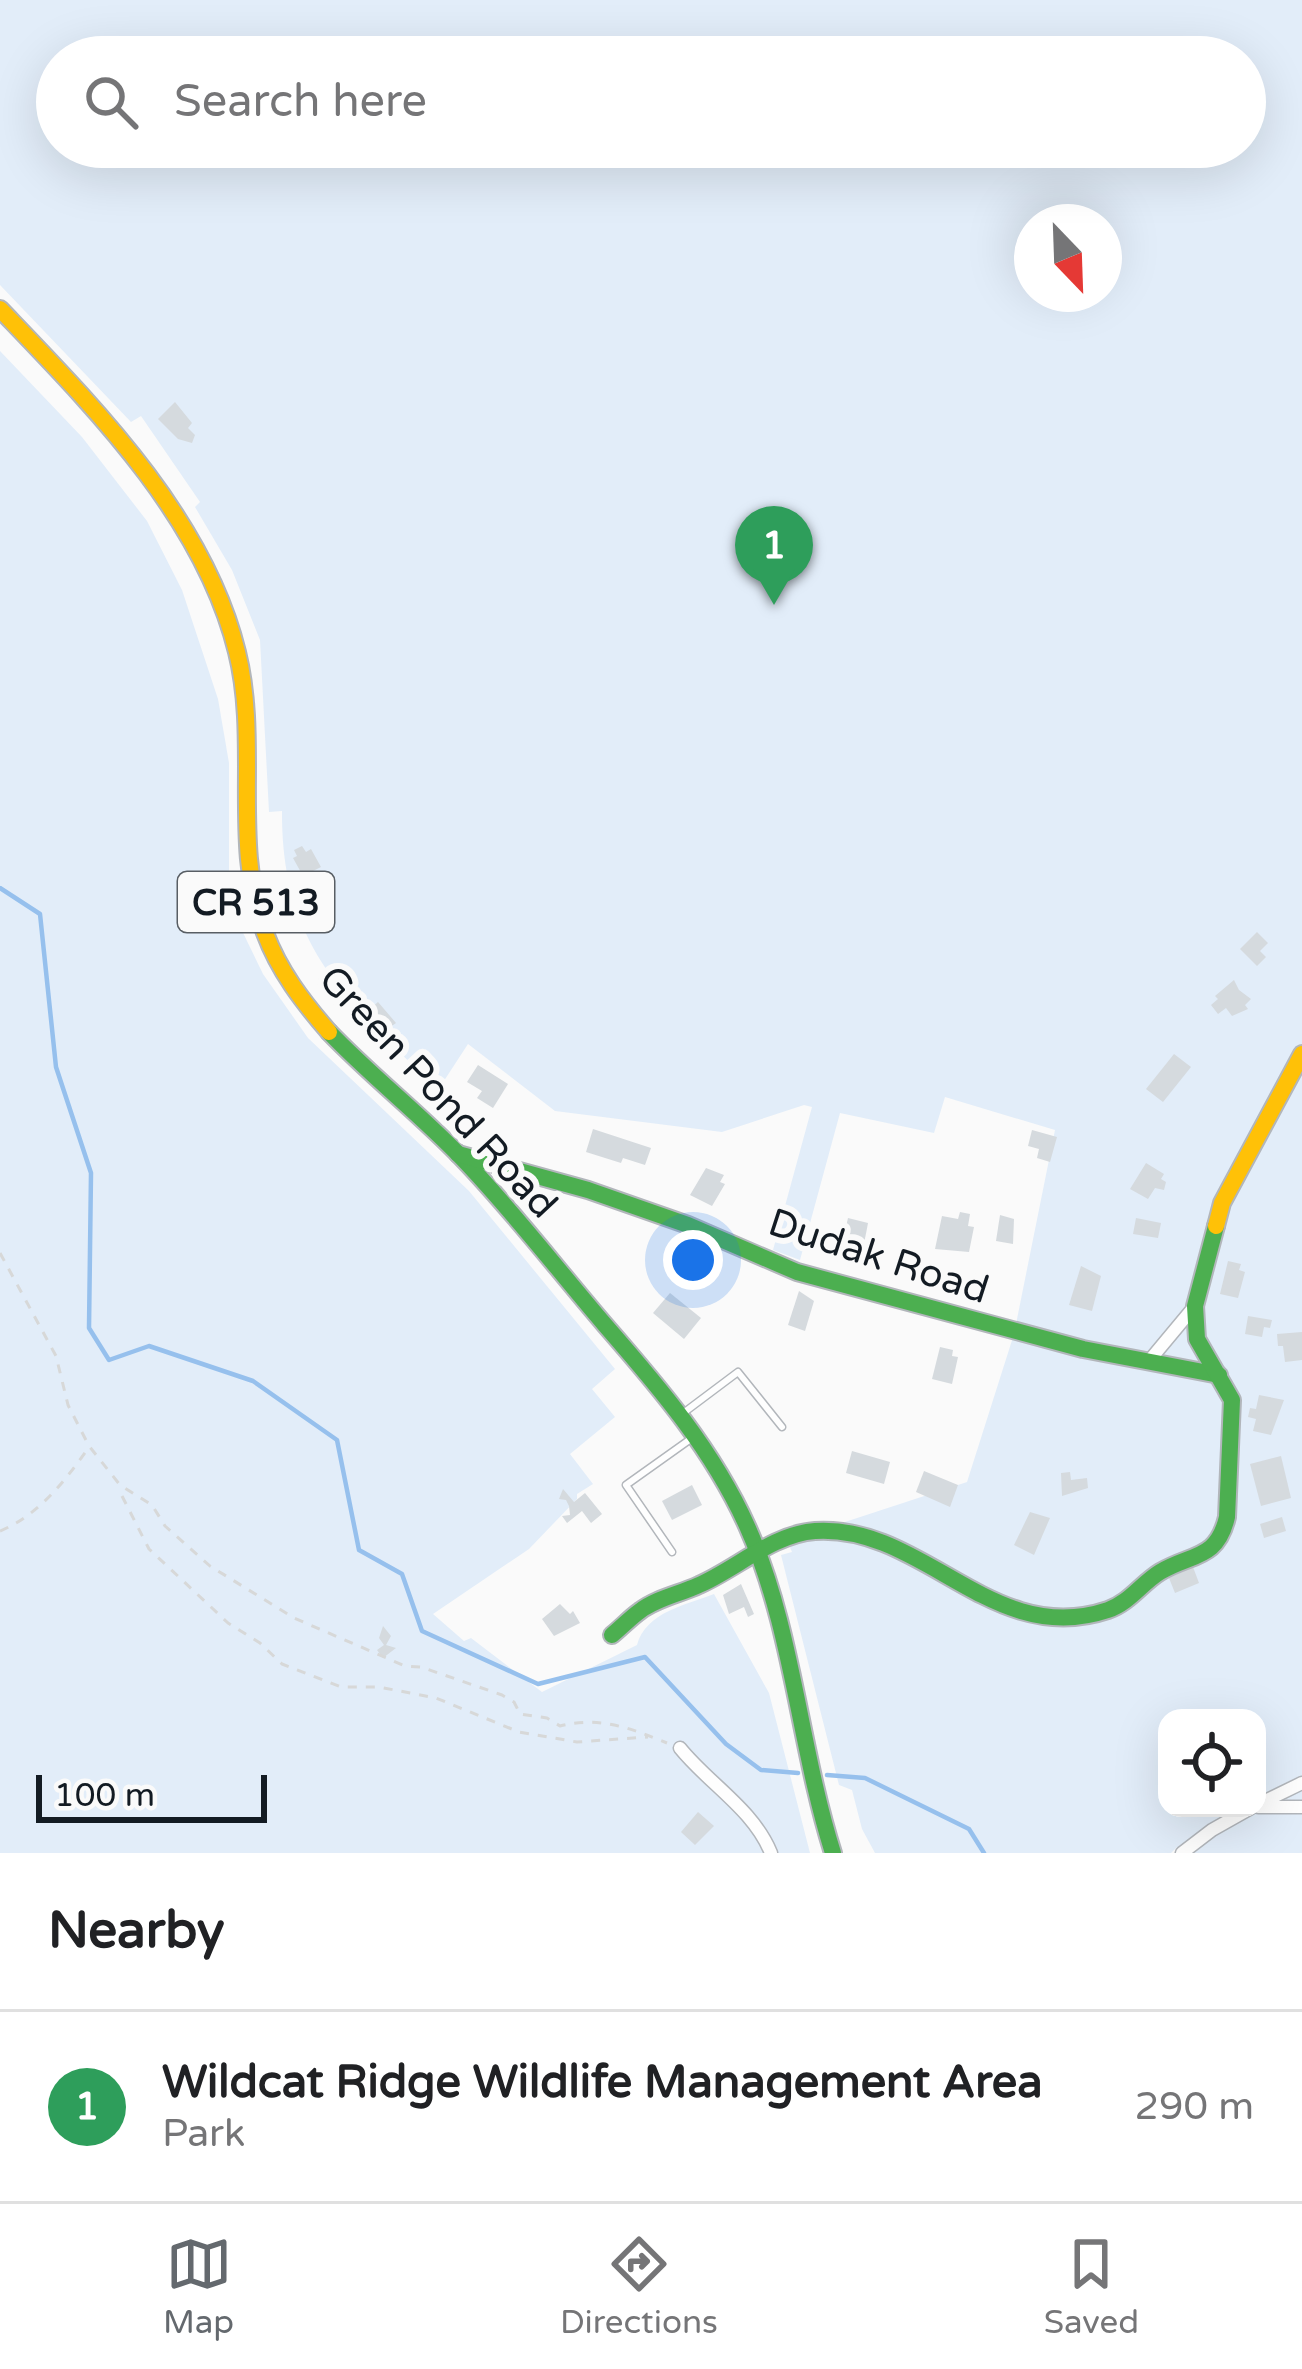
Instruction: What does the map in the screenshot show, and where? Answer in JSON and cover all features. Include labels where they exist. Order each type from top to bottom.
[{"type":"street","name":"Green Pond Road","points":[[0,309],[147,478],[197,557],[224,612],[248,703],[246,851],[252,888],[277,962],[334,1037],[458,1154],[638,1363],[728,1487],[757,1553],[776,1615],[828,1851]]},
{"type":"street","points":[[612,1635],[637,1612],[812,1531],[843,1532],[889,1548],[1016,1611],[1081,1619],[1112,1609],[1158,1573],[1213,1547],[1228,1527],[1232,1400],[1197,1339],[1195,1306],[1222,1203],[1302,1054]]},
{"type":"street","name":"Dudak Road","points":[[458,1154],[588,1190],[730,1240],[797,1272],[982,1324],[1219,1375]]},
{"type":"street","points":[[1149,1360],[1195,1306]]},
{"type":"street","points":[[680,1748],[764,1835],[771,1853]]},
{"type":"street","points":[[1266,1801],[1302,1783]]},
{"type":"street","points":[[1266,1807],[1302,1807]]},
{"type":"street","points":[[1182,1853],[1236,1817]]},
{"type":"lane","points":[[680,1417],[738,1372],[782,1426]]},
{"type":"lane","points":[[672,1552],[626,1485],[694,1436]]},
{"type":"path","points":[[0,1253],[56,1356],[68,1405],[89,1446],[121,1485],[152,1505],[165,1526],[210,1566],[294,1618],[405,1666],[421,1666],[502,1695],[529,1718],[547,1718],[560,1726],[581,1720],[608,1722],[680,1748]]},
{"type":"path","points":[[0,1531],[43,1503],[89,1446]]},
{"type":"path","points":[[122,1496],[149,1549],[201,1600],[260,1642],[282,1664],[340,1687],[379,1687],[436,1698],[519,1732],[577,1742],[650,1736]]},
{"type":"shaded area","points":[[0,0],[1302,0],[1302,1853],[1182,1853],[1177,1847],[1171,1853],[875,1853],[862,1829],[852,1790],[839,1785],[781,1555],[792,1552],[787,1541],[967,1482],[1014,1334],[1055,1130],[945,1097],[934,1133],[840,1113],[800,1260],[773,1250],[812,1107],[804,1105],[722,1132],[555,1111],[468,1044],[438,1090],[349,999],[307,936],[293,900],[282,811],[269,812],[260,640],[232,570],[195,507],[200,502],[141,416],[131,422],[0,285]]},
{"type":"shaded area","points":[[0,351],[82,437],[147,521],[182,590],[218,699],[229,763],[229,904],[263,974],[308,1038],[469,1191],[615,1369],[592,1389],[615,1417],[570,1454],[593,1484],[577,1494],[529,1549],[433,1614],[464,1641],[471,1638],[542,1692],[637,1645],[649,1625],[668,1611],[714,1594],[769,1693],[810,1853],[0,1853]]},
{"type":"building","points":[[175,402],[192,423],[188,428],[195,435],[192,443],[178,439],[158,419]]},
{"type":"building","points":[[302,846],[306,852],[311,849],[321,867],[303,876],[293,858],[297,856],[294,850]]},
{"type":"building","points":[[1257,932],[1268,943],[1260,951],[1266,957],[1257,966],[1240,949]]},
{"type":"building","points":[[1234,980],[1251,999],[1245,1005],[1248,1009],[1232,1016],[1226,1008],[1218,1014],[1211,1005],[1218,999],[1215,996]]},
{"type":"building","points":[[378,1002],[396,1023],[370,1041],[359,1019]]},
{"type":"building","points":[[1174,1054],[1191,1067],[1163,1102],[1146,1089]]},
{"type":"building","points":[[478,1065],[508,1084],[493,1108],[477,1098],[482,1091],[467,1082]]},
{"type":"building","points":[[593,1129],[651,1148],[645,1165],[586,1152]]},
{"type":"building","points":[[1032,1130],[1057,1137],[1050,1162],[1037,1158],[1039,1149],[1028,1146]]},
{"type":"building","points":[[1146,1163],[1164,1174],[1161,1179],[1166,1182],[1164,1190],[1155,1188],[1148,1199],[1130,1189]]},
{"type":"building","points":[[706,1168],[724,1175],[720,1182],[725,1184],[712,1206],[690,1195]]},
{"type":"building","points":[[960,1212],[970,1214],[968,1226],[974,1227],[969,1252],[935,1249],[942,1216],[958,1219]]},
{"type":"building","points":[[1000,1215],[1014,1219],[1013,1244],[996,1241]]},
{"type":"building","points":[[848,1218],[868,1223],[864,1244],[843,1240]]},
{"type":"building","points":[[1136,1218],[1161,1223],[1158,1238],[1133,1234]]},
{"type":"building","points":[[1228,1261],[1241,1264],[1239,1270],[1245,1272],[1238,1298],[1220,1294]]},
{"type":"building","points":[[1081,1266],[1101,1276],[1092,1311],[1069,1305]]},
{"type":"building","points":[[799,1291],[814,1301],[805,1331],[788,1325]]},
{"type":"building","points":[[670,1293],[701,1318],[684,1339],[653,1313]]},
{"type":"building","points":[[1248,1316],[1272,1320],[1262,1337],[1245,1334]]},
{"type":"building","points":[[1302,1332],[1302,1360],[1285,1362],[1277,1334]]},
{"type":"building","points":[[940,1347],[953,1350],[952,1356],[958,1357],[952,1384],[932,1379]]},
{"type":"building","points":[[1259,1395],[1284,1400],[1271,1435],[1253,1431],[1256,1419],[1248,1417]]},
{"type":"building","points":[[852,1451],[890,1462],[884,1484],[846,1473]]},
{"type":"building","points":[[1281,1456],[1291,1498],[1261,1506],[1250,1464]]},
{"type":"building","points":[[924,1471],[958,1485],[950,1507],[916,1492]]},
{"type":"building","points":[[1070,1472],[1071,1480],[1087,1478],[1088,1488],[1062,1496],[1061,1473]]},
{"type":"building","points":[[692,1485],[702,1505],[672,1520],[662,1501]]},
{"type":"building","points":[[563,1489],[574,1502],[585,1493],[602,1514],[591,1523],[582,1511],[567,1523],[562,1516],[570,1515],[569,1506],[559,1499]]},
{"type":"building","points":[[1030,1512],[1050,1518],[1034,1555],[1014,1545]]},
{"type":"building","points":[[1282,1517],[1286,1531],[1264,1538],[1260,1524]]},
{"type":"building","points":[[1193,1567],[1199,1583],[1175,1593],[1169,1578]]},
{"type":"building","points":[[741,1584],[754,1614],[748,1617],[744,1607],[729,1614],[723,1595]]},
{"type":"building","points":[[560,1604],[570,1614],[573,1611],[580,1623],[554,1636],[542,1619]]},
{"type":"building","points":[[383,1626],[391,1636],[386,1645],[396,1648],[383,1658],[377,1650],[384,1645],[379,1638]]},
{"type":"building","points":[[698,1812],[714,1826],[695,1845],[681,1832]]},
{"type":"waterway","points":[[0,888],[40,914],[56,1067],[91,1173],[89,1328],[109,1360],[149,1346],[253,1381],[337,1440],[359,1550],[402,1574],[422,1631],[538,1684],[645,1657],[726,1744],[761,1770],[798,1773]]},
{"type":"waterway","points":[[827,1775],[865,1778],[969,1829],[984,1853]]},
{"type":"traffic: fast","points":[[329,1032],[499,1199],[665,1396],[718,1471],[763,1565],[833,1853]]},
{"type":"traffic: fast","points":[[458,1154],[588,1190],[688,1225],[797,1272],[1083,1349],[1219,1375]]},
{"type":"traffic: fast","points":[[612,1635],[654,1603],[713,1578],[784,1538],[815,1531],[854,1534],[890,1546],[993,1600],[1029,1613],[1067,1618],[1116,1607],[1160,1572],[1202,1554],[1217,1541],[1227,1517],[1232,1400],[1197,1339],[1195,1306],[1216,1226]]},
{"type":"traffic: slow","points":[[0,309],[141,466],[199,555],[221,602],[243,687],[247,829],[255,899],[277,960],[329,1032]]},
{"type":"traffic: slow","points":[[1216,1226],[1222,1203],[1302,1054]]},
{"type":"place","name":"Wildcat Ridge Wildlife Management Area","points":[[774,605]]}]
